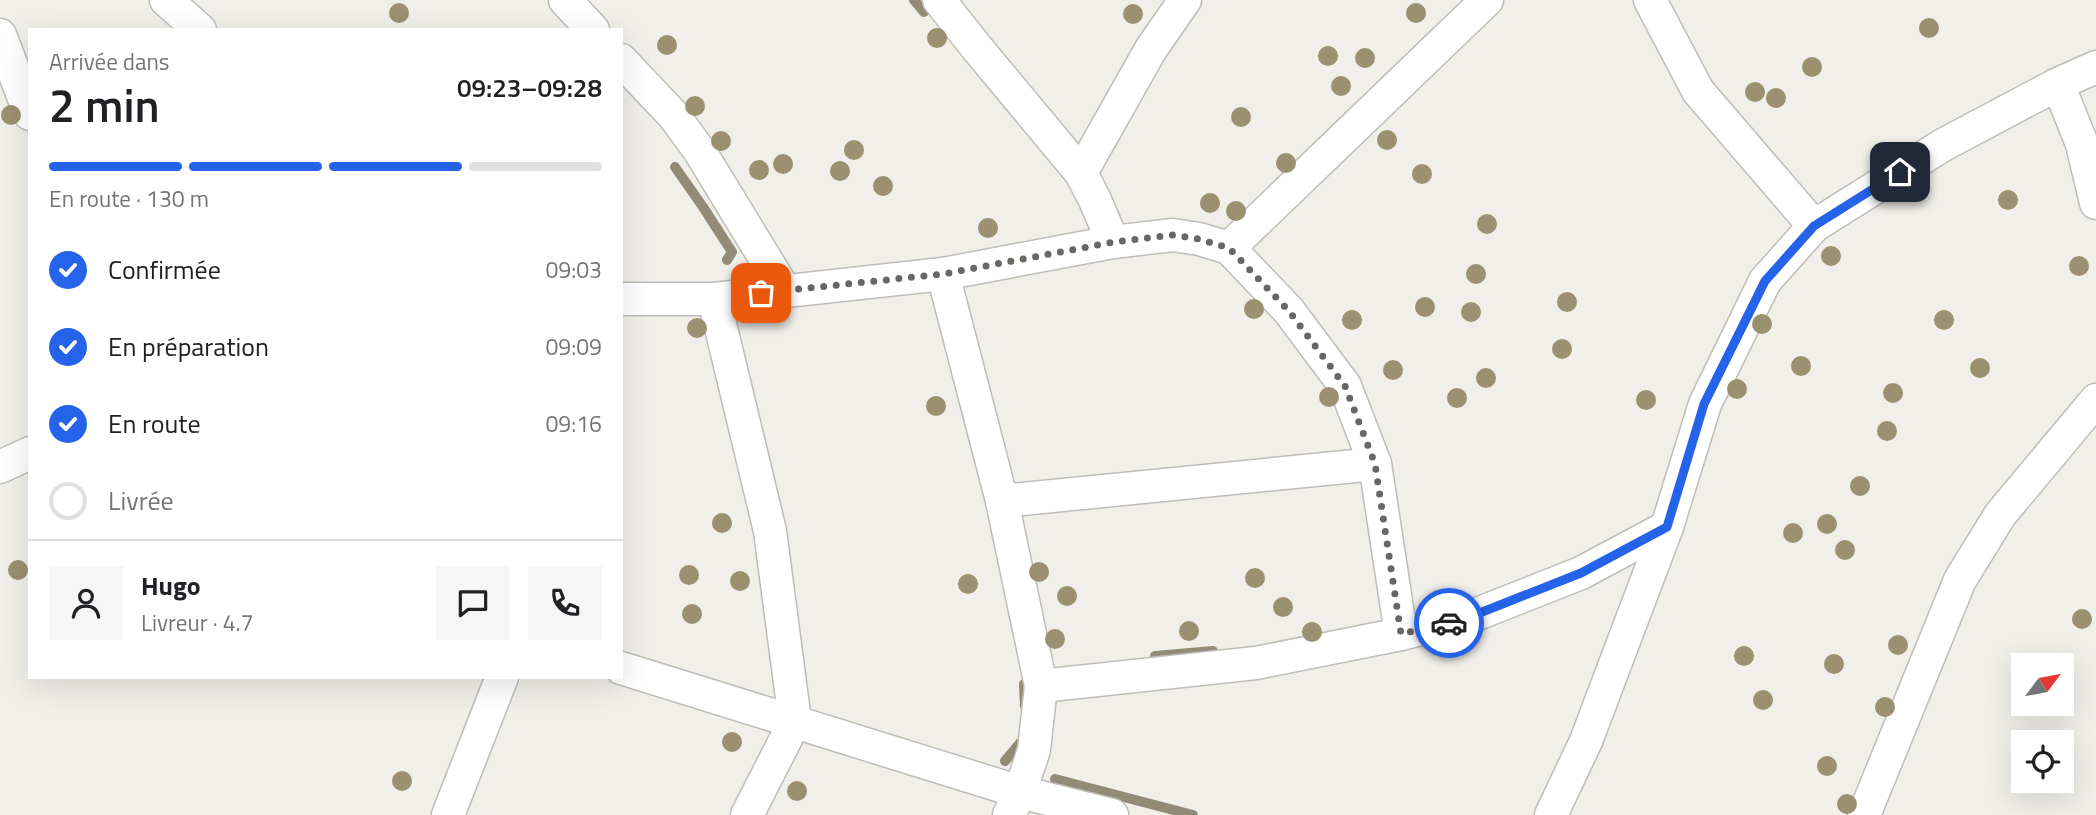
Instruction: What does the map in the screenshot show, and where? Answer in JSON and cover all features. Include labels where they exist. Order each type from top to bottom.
[{"type":"street","points":[[166,0],[198,28]]},
{"type":"street","points":[[565,0],[591,28]]},
{"type":"street","points":[[939,0],[1081,173],[1114,242]]},
{"type":"street","points":[[1081,173],[1151,49],[1185,0]]},
{"type":"street","points":[[1229,248],[1487,0]]},
{"type":"street","points":[[1650,0],[1698,91],[1814,226]]},
{"type":"street","points":[[0,35],[28,109]]},
{"type":"street","points":[[623,62],[674,116],[699,150],[785,291]]},
{"type":"street","points":[[1551,815],[1586,741],[1667,527],[1704,404],[1765,281],[1814,226],[1943,145],[2058,84],[2096,67]]},
{"type":"street","points":[[2058,84],[2082,144],[2096,203]]},
{"type":"street","points":[[623,299],[713,299],[943,274],[1114,242],[1173,235],[1229,248],[1289,311],[1345,386],[1375,464],[1401,634]]},
{"type":"street","points":[[943,274],[1002,501],[1041,686],[1034,750],[1015,804]]},
{"type":"street","points":[[713,299],[770,531],[795,721],[747,815]]},
{"type":"street","points":[[1864,815],[1960,580],[2000,515],[2096,400]]},
{"type":"street","points":[[0,467],[28,454]]},
{"type":"street","points":[[1002,501],[1375,464]]},
{"type":"street","points":[[1041,686],[1256,663],[1467,618],[1581,573],[1667,527]]},
{"type":"street","points":[[623,669],[795,721],[1015,804],[1112,815]]},
{"type":"street","points":[[447,815],[501,679]]},
{"type":"waterway","points":[[914,0],[924,12]]},
{"type":"waterway","points":[[675,167],[732,252],[727,260]]},
{"type":"waterway","points":[[1155,656],[1213,651]]},
{"type":"waterway","points":[[1024,684],[1025,706]]},
{"type":"waterway","points":[[1005,761],[1026,733]]},
{"type":"waterway","points":[[1055,779],[1193,815]]},
{"type":"way so far","points":[[761,293],[943,274],[1114,242],[1173,235],[1229,248],[1289,311],[1345,386],[1375,464],[1401,634],[1449,623]]},
{"type":"route","points":[[1449,623],[1581,573],[1667,527],[1704,404],[1765,281],[1814,226],[1900,172]]}]
